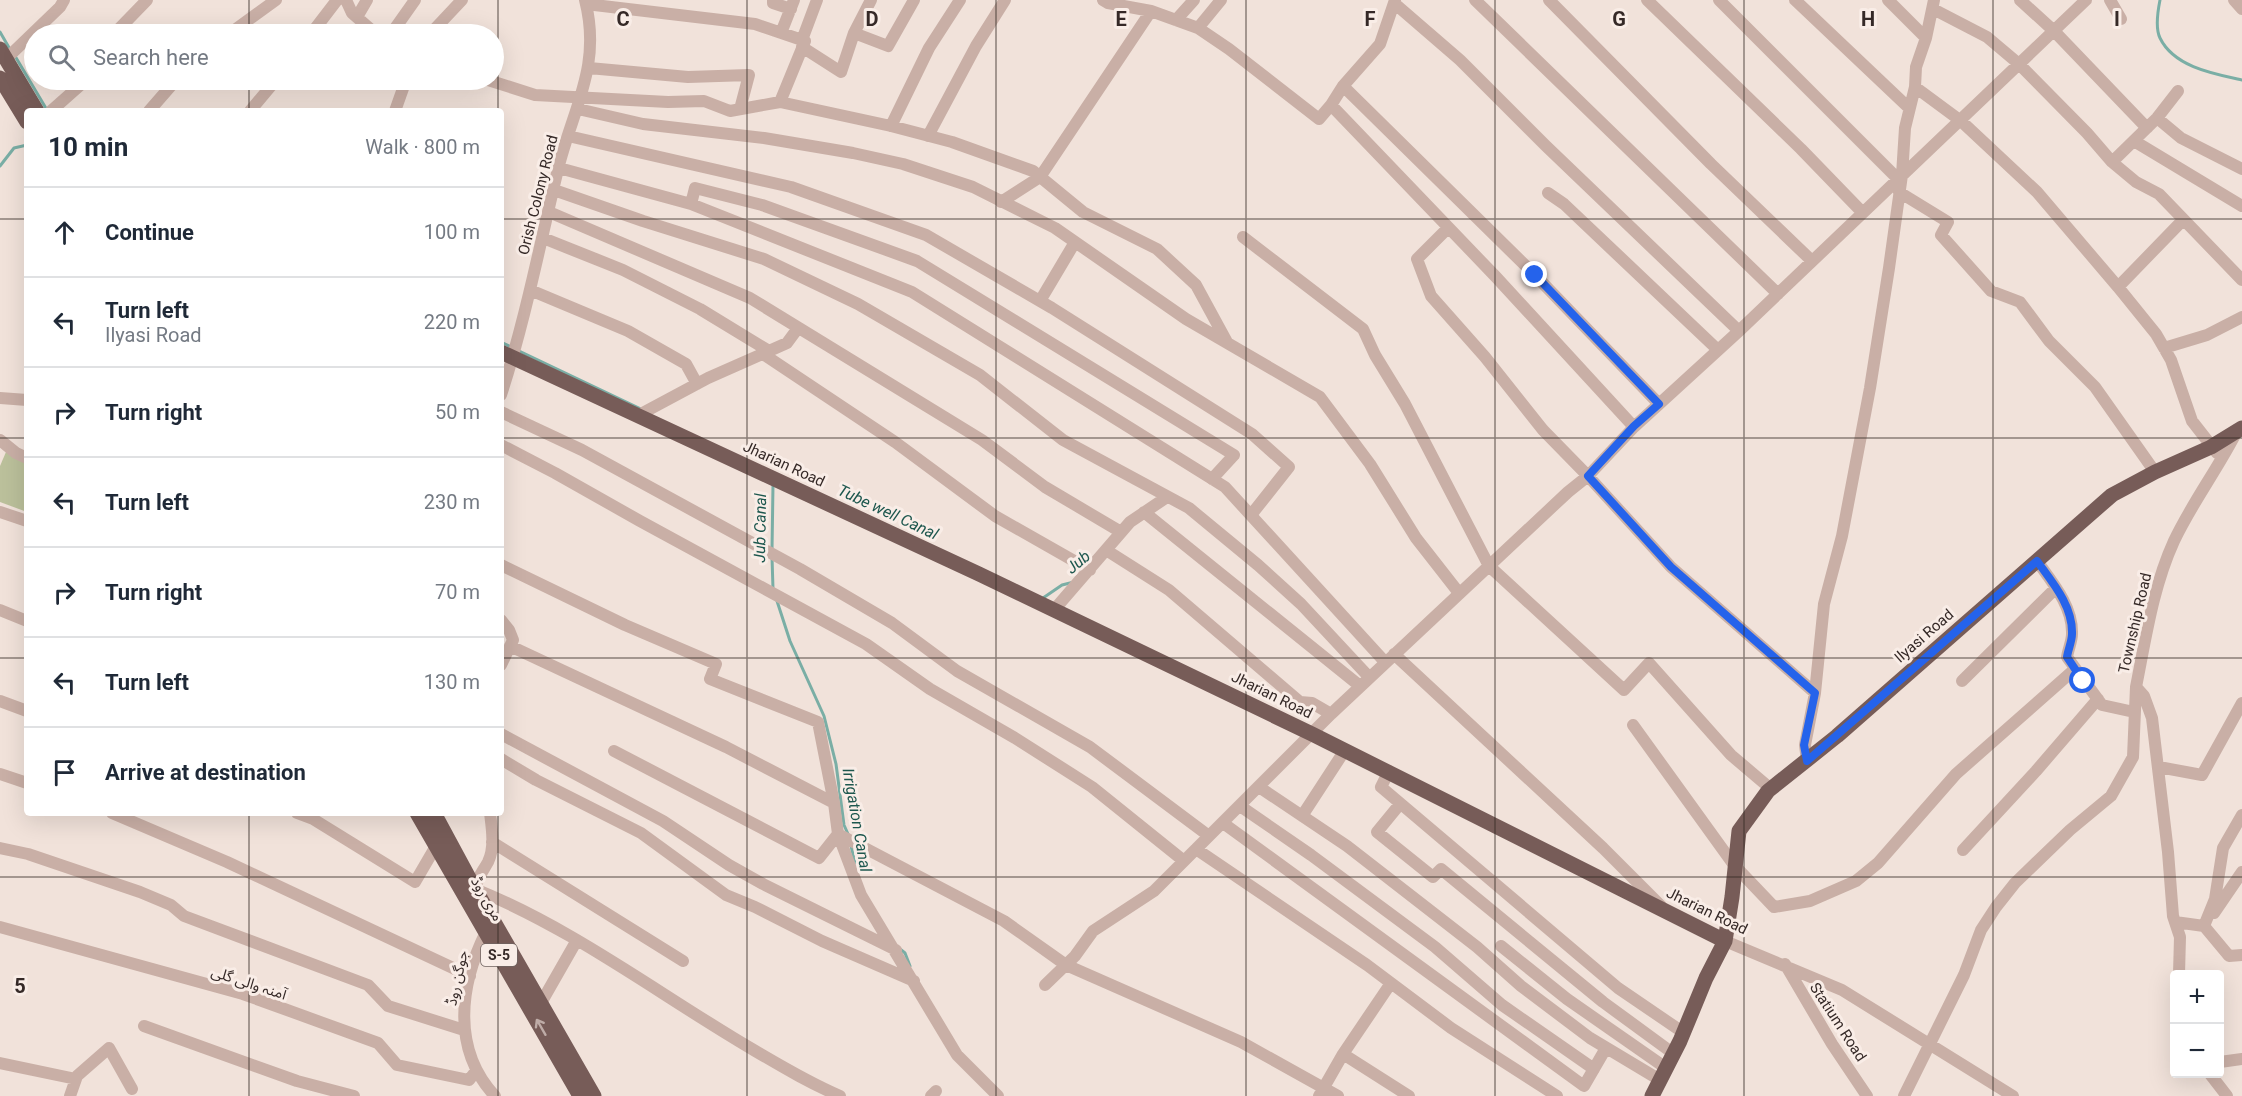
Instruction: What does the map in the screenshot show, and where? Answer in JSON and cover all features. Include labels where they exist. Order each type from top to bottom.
[{"type":"main road","points":[[3,54],[24,89]]},
{"type":"main road","points":[[0,78],[24,117]]},
{"type":"main road","points":[[24,90],[35,108]]},
{"type":"main road","name":"Jharian Road","points":[[507,355],[1054,610],[1389,771],[1725,941]]},
{"type":"main road","name":"Ilyasi Road","points":[[1652,1096],[1684,1033],[1706,978],[1725,941],[1739,831],[1771,789],[1807,761],[2112,495],[2155,472],[2211,447],[2239,430]]},
{"type":"main road","name":"مری روڈ","points":[[419,816],[580,1096]]},
{"type":"main road","name":"مری روڈ","points":[[436,816],[594,1096]]},
{"type":"street","points":[[40,24],[60,8],[64,0]]},
{"type":"street","points":[[124,24],[147,0]]},
{"type":"street","points":[[243,24],[276,0]]},
{"type":"street","points":[[319,24],[337,0]]},
{"type":"street","points":[[346,0],[352,13],[365,24]]},
{"type":"street","points":[[357,17],[367,0]]},
{"type":"street","points":[[398,24],[415,0]]},
{"type":"street","points":[[439,24],[462,0]]},
{"type":"street","points":[[773,0],[773,3],[793,4],[781,33]]},
{"type":"street","points":[[780,102],[817,0]]},
{"type":"street","points":[[585,2],[755,24],[802,43],[841,72],[854,33],[871,0]]},
{"type":"street","points":[[854,33],[888,46],[914,0]]},
{"type":"street","points":[[891,126],[930,48],[960,0]]},
{"type":"street","points":[[928,136],[976,46],[1005,0]]},
{"type":"street","points":[[1001,202],[1040,177],[1153,11],[1163,0]]},
{"type":"street","points":[[1176,20],[1194,0]]},
{"type":"street","points":[[1198,28],[1221,0]]},
{"type":"street","points":[[1475,0],[1778,294]]},
{"type":"street","points":[[1549,0],[1702,156],[1812,261]]},
{"type":"street","points":[[1647,0],[1801,149],[1862,212]]},
{"type":"street","points":[[1719,0],[1900,177]]},
{"type":"street","points":[[1795,0],[1909,108]]},
{"type":"street","points":[[1888,0],[1926,38]]},
{"type":"street","points":[[2020,0],[2054,31],[2147,128]]},
{"type":"street","points":[[1045,985],[1075,956],[1093,931],[1154,891],[1369,677],[1588,476],[1634,426],[1739,331],[2086,0]]},
{"type":"street","points":[[2110,0],[2121,19]]},
{"type":"street","points":[[2234,0],[2242,9]]},
{"type":"street","points":[[1111,1],[1153,11],[1198,28],[1229,49],[1319,119],[1343,86],[1380,44],[1394,2],[1460,60],[1739,331]]},
{"type":"street","name":"Orish Colony Road","points":[[504,375],[507,355],[530,290],[559,168],[589,68],[589,35],[585,2]]},
{"type":"street","points":[[1807,761],[1804,745],[1815,693],[1824,604],[1842,536],[1870,388],[1909,108],[1915,87],[1916,67],[1926,38],[1933,5],[1987,37],[2019,64],[2087,133],[2112,162],[2136,182],[2159,194],[2242,280]]},
{"type":"street","points":[[3,54],[24,37]]},
{"type":"street","points":[[589,68],[688,77],[749,75],[741,109]]},
{"type":"street","points":[[504,85],[535,95],[580,103],[643,124],[764,138],[853,153],[923,171],[973,188],[1055,228],[1186,319],[1320,397],[1370,464],[1416,538],[1459,593]]},
{"type":"street","points":[[1343,86],[1535,275],[1659,404]]},
{"type":"street","points":[[1915,87],[1961,120],[2037,192],[2118,286],[2156,334],[2171,360],[2192,421],[2223,459]]},
{"type":"street","points":[[54,108],[75,90]]},
{"type":"street","points":[[152,108],[167,90]]},
{"type":"street","points":[[253,108],[268,90]]},
{"type":"street","points":[[396,108],[402,90]]},
{"type":"street","points":[[2112,162],[2157,118],[2178,91]]},
{"type":"street","points":[[580,103],[704,100],[730,111],[780,102],[928,136],[1033,171],[1083,212],[1156,249],[1197,285],[1227,343]]},
{"type":"street","points":[[1331,105],[1634,426]]},
{"type":"street","points":[[2157,118],[2181,138],[2242,169]]},
{"type":"street","points":[[568,136],[791,187],[926,235],[1040,301],[1252,434],[1289,467],[1251,515]]},
{"type":"street","points":[[2134,141],[2242,206]]},
{"type":"street","points":[[559,168],[691,204],[912,292],[1225,487],[1390,658],[1603,848],[1669,913]]},
{"type":"street","points":[[691,204],[696,188],[762,205],[917,261],[1234,455],[1212,479]]},
{"type":"street","points":[[554,190],[764,259],[858,304],[980,375],[1063,440],[1189,508],[1301,604],[1369,677]]},
{"type":"street","points":[[1899,192],[1948,222],[1941,235],[1991,291],[2019,302],[2049,341],[2095,387],[2155,472]]},
{"type":"street","points":[[1548,193],[1564,204],[1718,350]]},
{"type":"street","points":[[549,212],[750,298],[982,440],[1045,487],[1121,532]]},
{"type":"street","points":[[2118,286],[2183,220]]},
{"type":"street","points":[[1448,228],[1417,259],[1431,296],[1485,357],[1543,430],[1671,567],[1815,693]]},
{"type":"street","points":[[1243,237],[1363,329],[1375,355],[1405,404],[1489,566],[1624,690],[1649,663],[1731,755],[1771,789]]},
{"type":"street","points":[[543,238],[623,270],[700,309],[895,442],[995,516],[1090,570]]},
{"type":"street","points":[[1040,301],[1075,242]]},
{"type":"street","points":[[530,290],[588,313],[648,342],[686,364],[697,384]]},
{"type":"street","points":[[2164,348],[2207,335],[2242,317]]},
{"type":"street","points":[[637,416],[697,384],[787,343],[798,328]]},
{"type":"street","points":[[0,398],[24,400]]},
{"type":"street","points":[[504,413],[582,450],[800,568],[892,622],[957,671],[1090,747],[1209,836]]},
{"type":"street","name":"Township Road","points":[[2179,970],[2180,937],[2175,922],[2159,767],[2149,705],[2136,687],[2159,580],[2174,542],[2197,497],[2223,459],[2239,430]]},
{"type":"street","points":[[0,440],[24,457]]},
{"type":"street","points":[[504,446],[555,472],[866,644],[930,690],[1015,738],[1092,787],[1184,861]]},
{"type":"street","points":[[1054,610],[1130,522],[1167,496]]},
{"type":"street","points":[[0,512],[24,520]]},
{"type":"street","points":[[1144,512],[1360,686]]},
{"type":"street","points":[[1106,550],[1169,590],[1300,702],[1312,703],[1331,714]]},
{"type":"street","points":[[2037,561],[2068,610],[2073,634],[2067,657],[2102,705],[2134,712]]},
{"type":"street","points":[[504,567],[625,625],[716,664],[710,679],[818,722],[838,834],[861,895],[957,1055],[998,1096]]},
{"type":"street","points":[[1962,681],[2056,588]]},
{"type":"street","points":[[0,610],[24,620]]},
{"type":"street","points":[[504,624],[512,635],[504,659]]},
{"type":"street","points":[[510,646],[726,747],[834,803]]},
{"type":"street","points":[[1633,724],[1734,865],[1774,907],[1810,901],[1856,881],[1878,863],[1956,774],[2075,669]]},
{"type":"street","points":[[1904,1096],[1964,975],[1981,930],[1996,907],[2016,883],[2070,830],[2111,796],[2133,757],[2136,687]]},
{"type":"street","points":[[1963,850],[2098,699]]},
{"type":"street","points":[[0,701],[24,710]]},
{"type":"street","points":[[2159,767],[2202,775],[2242,703]]},
{"type":"street","points":[[504,736],[663,821],[729,865],[763,884],[896,950]]},
{"type":"street","points":[[1302,816],[1345,750]]},
{"type":"street","points":[[615,751],[819,858],[838,834]]},
{"type":"street","points":[[504,761],[545,785],[641,833],[726,895],[755,907],[822,942],[914,981]]},
{"type":"street","points":[[1389,771],[1381,787],[1400,804],[1618,988],[1684,1033]]},
{"type":"street","points":[[0,774],[24,782]]},
{"type":"street","points":[[1259,787],[1347,846],[1477,947],[1521,986],[1606,1048],[1667,1067]]},
{"type":"street","points":[[1400,804],[1377,832],[1433,877],[1440,868],[1603,1002],[1667,1067]]},
{"type":"street","points":[[1240,806],[1311,855],[1435,947],[1502,1005],[1594,1070]]},
{"type":"street","points":[[2204,926],[2215,899],[2223,848],[2242,815]]},
{"type":"street","points":[[119,816],[227,862],[471,976]]},
{"type":"street","points":[[305,816],[415,882],[436,846]]},
{"type":"street","points":[[490,816],[492,842],[489,859],[478,876],[475,889],[577,940],[713,1026],[811,1084],[840,1096]]},
{"type":"street","points":[[1222,823],[1584,1086],[1606,1048]]},
{"type":"street","points":[[838,834],[1004,921],[1066,965],[1241,1042],[1320,1092],[1338,1096]]},
{"type":"street","points":[[492,842],[683,961]]},
{"type":"street","points":[[0,848],[28,854],[141,892],[171,905],[183,916],[368,985],[388,1006],[464,1030]]},
{"type":"street","points":[[1196,849],[1391,982],[1451,1028],[1557,1096]]},
{"type":"street","points":[[2204,926],[2242,872]]},
{"type":"street","points":[[2175,922],[2204,926],[2229,956],[2242,955]]},
{"type":"street","name":"آمنہ والی گلی","points":[[0,927],[243,994],[378,1043],[397,1065],[469,1080],[476,1071]]},
{"type":"street","name":"جوگن روڈ","points":[[486,932],[478,949],[464,1005],[464,1030],[476,1071],[495,1096]]},
{"type":"street","points":[[541,1003],[577,940]]},
{"type":"street","name":"Jharian Road","points":[[1725,941],[1785,964],[1842,990],[2000,1093],[2013,1096]]},
{"type":"street","points":[[1501,946],[1567,999],[1667,1067]]},
{"type":"street","name":"Statium Road","points":[[1785,964],[1832,1044],[1868,1096]]},
{"type":"street","points":[[1320,1092],[1391,982]]},
{"type":"street","points":[[144,1026],[297,1081],[354,1096]]},
{"type":"street","points":[[70,1096],[76,1078],[110,1048],[132,1089]]},
{"type":"street","points":[[1343,1054],[1409,1096]]},
{"type":"street","points":[[2224,1061],[2242,1059]]},
{"type":"street","points":[[0,1062],[76,1078]]},
{"type":"street","points":[[2213,1078],[2227,1096]]},
{"type":"green space","points":[[6,452],[24,461],[24,511],[0,502],[0,466]]},
{"type":"waterway","name":"Jub Canal","points":[[2160,0],[2158,29],[2166,48],[2196,68],[2242,80]]},
{"type":"waterway","name":"Irrigation Canal","points":[[0,32],[11,51]]},
{"type":"waterway","name":"Irrigation Canal","points":[[15,56],[24,71]]},
{"type":"waterway","name":"Irrigation Canal","points":[[35,90],[46,108]]},
{"type":"waterway","name":"Irrigation Canal","points":[[0,166],[14,148],[24,146]]},
{"type":"waterway","name":"Tube well Canal","points":[[504,344],[511,347]]},
{"type":"waterway","name":"Tube well Canal","points":[[517,350],[641,409]]},
{"type":"waterway","name":"Jub Canal","points":[[772,550],[773,485]]},
{"type":"waterway","name":"Jub Canal","points":[[772,557],[773,589]]},
{"type":"waterway","name":"Jub","points":[[1043,598],[1062,585],[1074,582]]},
{"type":"waterway","name":"Irrigation Canal","points":[[777,601],[790,641],[824,716],[836,764],[844,825],[848,834]]},
{"type":"waterway","name":"Irrigation Canal","points":[[851,846],[855,863]]},
{"type":"waterway","name":"Irrigation Canal","points":[[900,949],[905,953],[910,966]]},
{"type":"route","points":[[1535,275],[1659,404],[1634,426],[1588,476],[1671,567],[1815,693],[1804,745],[1807,761],[2037,561],[2068,610],[2073,634],[2067,657],[2083,681]]}]
